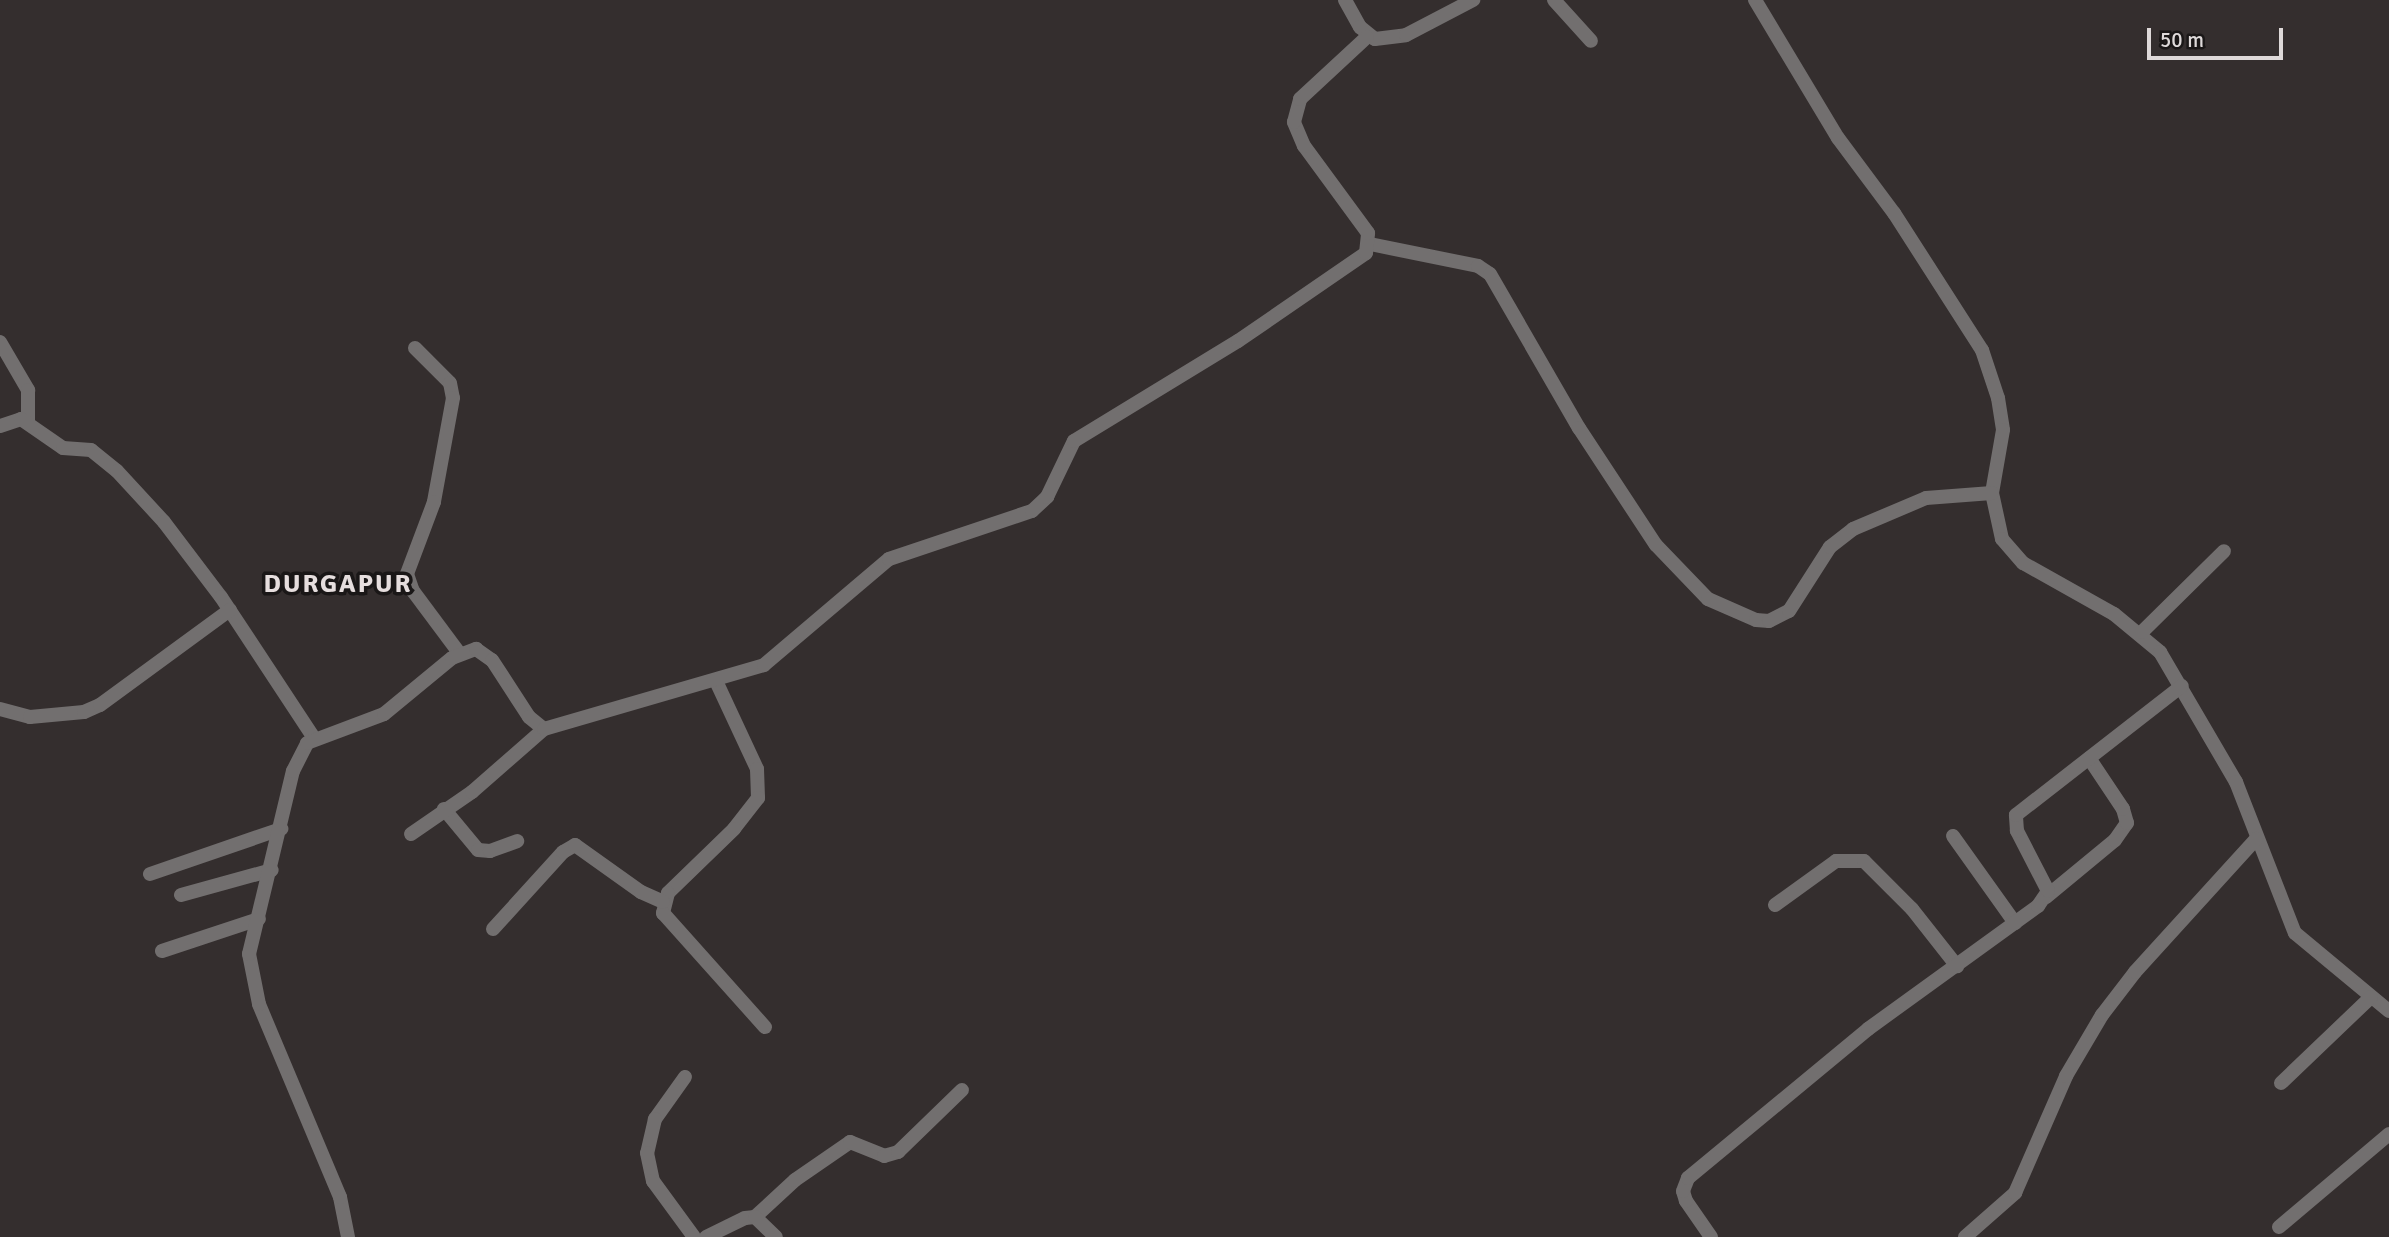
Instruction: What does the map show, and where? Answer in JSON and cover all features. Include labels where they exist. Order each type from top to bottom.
[{"type":"street","points":[[1345,0],[1367,37]]},
{"type":"street","points":[[411,834],[472,792],[544,729],[716,681],[773,662],[889,559],[1032,511],[1047,497],[1074,441],[1249,334],[1358,260],[1370,244],[1368,233],[1304,146],[1294,121],[1300,99],[1367,37],[1406,36],[1473,0]]},
{"type":"street","points":[[1555,0],[1591,41]]},
{"type":"street","points":[[1755,0],[1838,138],[1894,212],[1982,350],[1998,398],[2003,430],[1992,493],[2002,539],[2023,564],[2142,632],[2182,686],[2236,782],[2256,839],[2295,933],[2389,1011]]},
{"type":"street","points":[[1370,244],[1478,265],[1490,274],[1579,428],[1656,545],[1708,599],[1756,620],[1769,621],[1789,611],[1830,547],[1853,528],[1926,498],[1992,493]]},
{"type":"street","points":[[0,342],[29,390],[28,423]]},
{"type":"street","points":[[415,348],[450,383],[453,398],[434,502],[407,574],[412,591],[460,654]]},
{"type":"street","points":[[0,426],[12,419],[28,423],[63,448],[91,450],[108,463],[164,522],[230,610],[314,738]]},
{"type":"street","points":[[2142,632],[2224,551]]},
{"type":"street","points":[[0,709],[30,717],[72,714],[100,705],[154,670],[230,610]]},
{"type":"street","points":[[348,1237],[340,1197],[258,1004],[249,954],[272,870],[299,751],[314,738],[384,714],[460,654],[484,651],[529,717],[544,729]]},
{"type":"street","points":[[663,902],[677,882],[750,812],[758,798],[757,769],[716,681]]},
{"type":"street","points":[[2046,897],[2046,884],[2017,831],[2016,814],[2182,686]]},
{"type":"street","points":[[1711,1237],[1686,1201],[1684,1185],[1688,1178],[1868,1030],[2015,923],[2115,839],[2127,823],[2123,809],[2090,758]]},
{"type":"street","points":[[444,809],[478,850],[490,851],[517,841]]},
{"type":"street","points":[[150,874],[281,829]]},
{"type":"street","points":[[1954,836],[2015,923]]},
{"type":"street","points":[[1965,1237],[2015,1193],[2066,1076],[2102,1015],[2135,972],[2256,839]]},
{"type":"street","points":[[493,929],[563,852],[575,845],[663,902],[669,924],[765,1027]]},
{"type":"street","points":[[1775,905],[1836,861],[1864,861],[1912,909],[1957,966]]},
{"type":"street","points":[[181,895],[272,870]]},
{"type":"street","points":[[162,951],[259,919]]},
{"type":"street","points":[[2281,1083],[2371,997]]},
{"type":"street","points":[[685,1077],[655,1119],[647,1153],[653,1181],[694,1237]]},
{"type":"street","points":[[706,1237],[745,1218],[755,1217],[795,1180],[850,1142],[884,1156],[898,1152],[962,1090]]},
{"type":"street","points":[[2279,1227],[2389,1135]]},
{"type":"street","points":[[755,1217],[776,1237]]},
{"type":"district","name":"DURGAPUR","points":[[338,585]]}]
